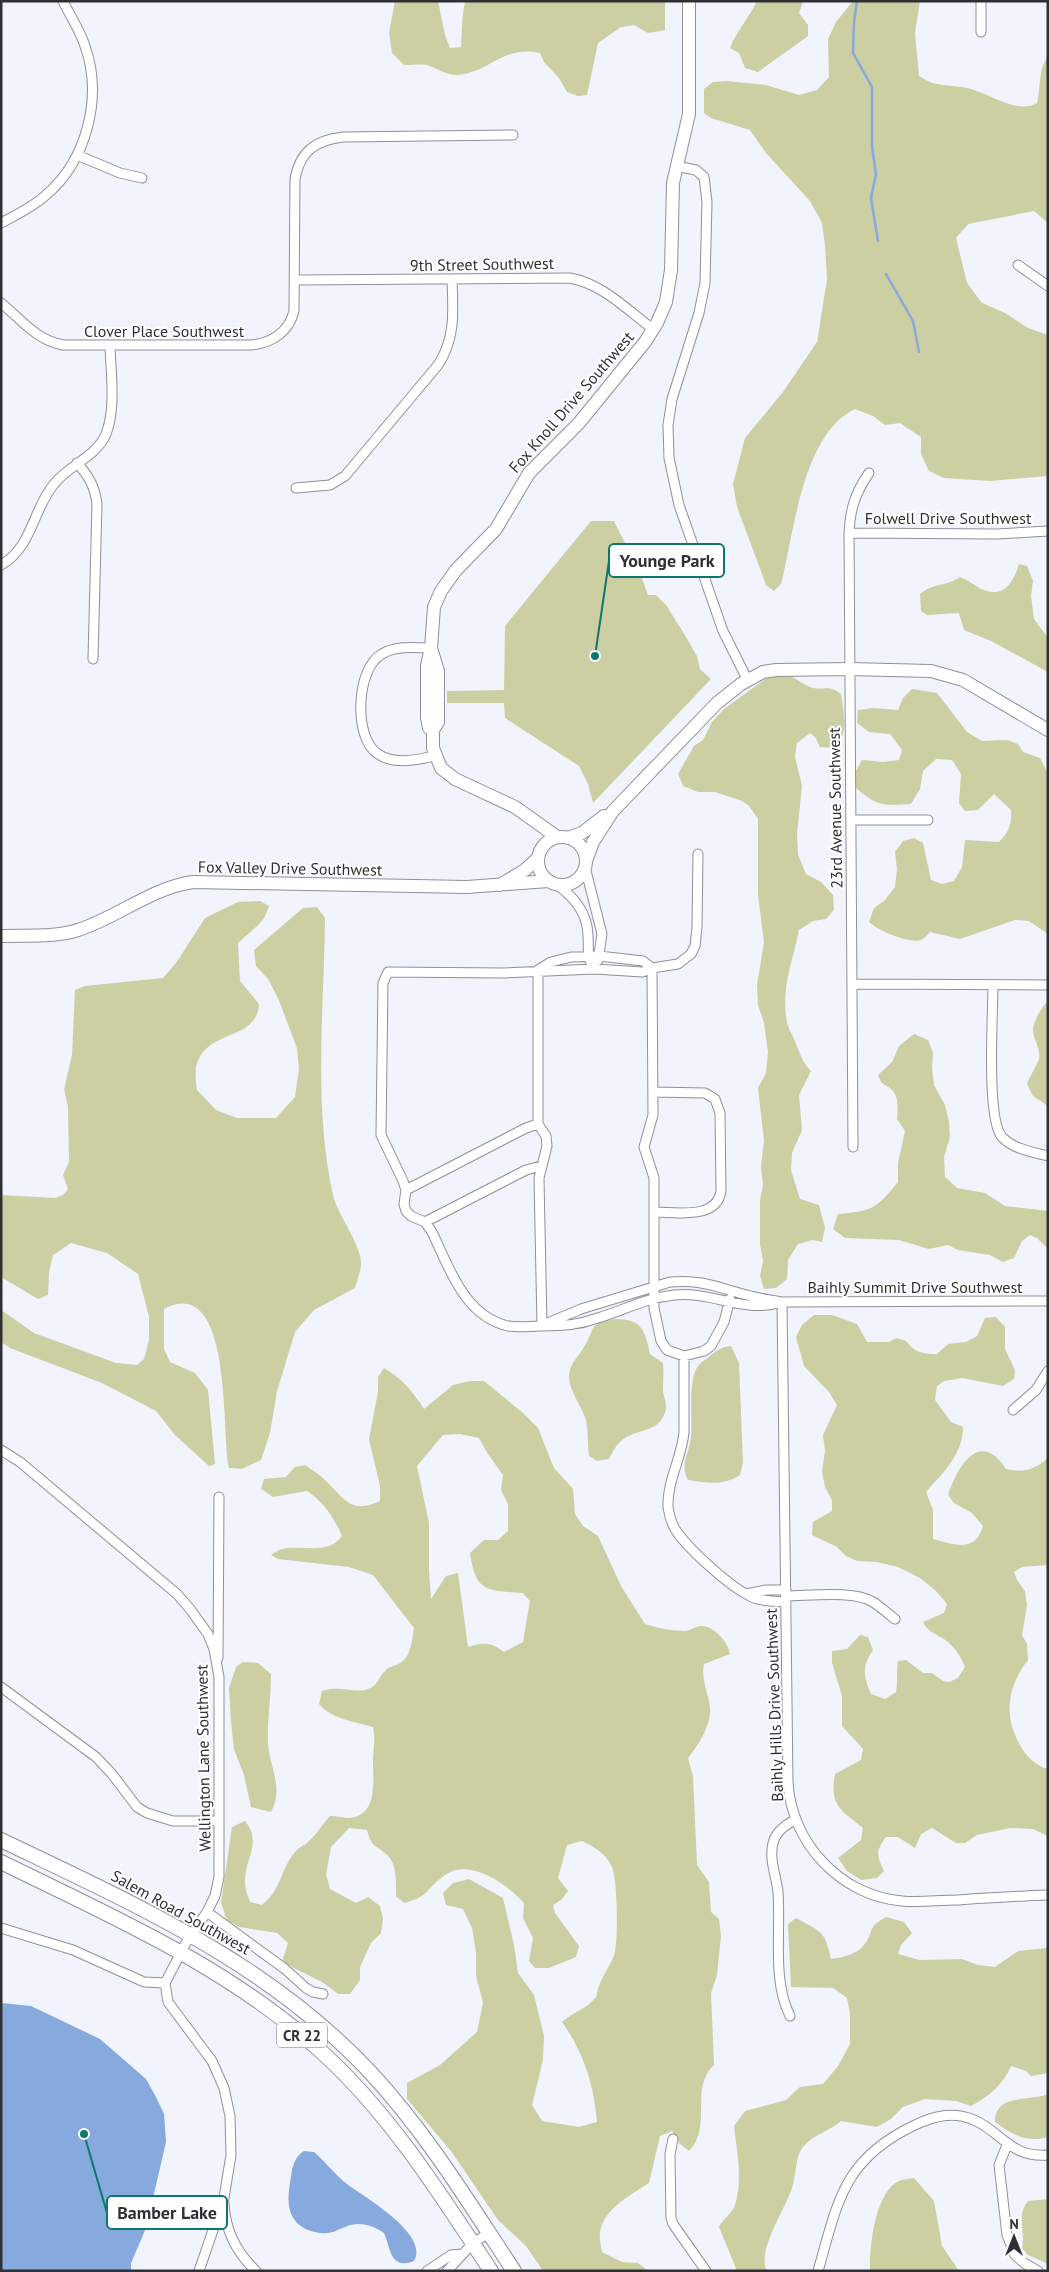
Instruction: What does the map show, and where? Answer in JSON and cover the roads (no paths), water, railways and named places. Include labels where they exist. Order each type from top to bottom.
[{"type":"main road","name":"Salem Road Southwest","points":[[1,1840],[186,1943],[208,1967],[256,2000],[304,2037],[338,2068],[391,2127],[491,2271]]},
{"type":"main road","name":"Salem Road Southwest","points":[[1,1862],[186,1943],[264,1980],[307,2013],[348,2049],[412,2121],[514,2271]]},
{"type":"street","points":[[1,223],[45,196],[65,176],[77,155],[90,121],[92,104],[91,72],[86,47],[63,1]]},
{"type":"street","points":[[653,329],[666,302],[671,278],[672,199],[676,166],[684,142],[689,114],[688,1]]},
{"type":"street","points":[[981,1],[981,32]]},
{"type":"street","name":"Clover Place Southwest","points":[[1,303],[36,334],[49,341],[73,346],[251,345],[269,342],[282,333],[292,319],[295,302],[295,179],[300,160],[305,152],[316,143],[343,136],[513,135]]},
{"type":"street","points":[[77,155],[120,174],[142,178]]},
{"type":"street","points":[[676,166],[696,170],[704,177],[707,202],[707,255],[699,313],[672,398],[668,436],[670,470],[679,505],[723,631],[748,679]]},
{"type":"street","points":[[1018,265],[1048,286]]},
{"type":"street","name":"9th Street Southwest","points":[[295,280],[552,277],[579,280],[594,285],[607,293],[653,329]]},
{"type":"street","points":[[296,488],[330,485],[345,476],[438,365],[447,352],[452,334],[452,279]]},
{"type":"street","name":"Fox Knoll Drive Southwest","points":[[434,756],[433,730],[429,728],[427,718],[426,672],[431,648],[434,607],[445,584],[489,538],[502,520],[529,473],[579,423],[653,329]]},
{"type":"street","points":[[1,565],[12,558],[22,546],[38,510],[54,483],[100,444],[109,426],[111,407],[110,347]]},
{"type":"street","points":[[77,463],[85,471],[94,487],[97,504],[94,659]]},
{"type":"street","name":"23rd Avenue Southwest","points":[[853,1147],[849,533],[855,496],[869,473]]},
{"type":"street","name":"Folwell Drive Southwest","points":[[849,533],[1003,534],[1048,531]]},
{"type":"street","points":[[431,648],[391,650],[374,659],[364,676],[362,725],[366,742],[378,755],[409,761],[434,756],[446,774],[509,803],[533,821],[581,846],[602,934],[599,956],[594,969]]},
{"type":"street","points":[[538,856],[543,846],[562,837],[582,833],[613,811],[717,703],[748,679],[763,672],[776,670],[915,669],[947,674],[963,680],[1048,730]]},
{"type":"street","points":[[552,883],[570,883],[582,874],[593,842],[613,811]]},
{"type":"street","points":[[851,820],[928,820]]},
{"type":"street","points":[[533,821],[540,871],[552,883],[570,894],[580,906],[588,934],[587,957],[594,969]]},
{"type":"street","points":[[698,854],[695,946],[691,954],[678,964],[652,968],[643,972],[594,969],[557,972],[538,970],[503,974],[388,972],[383,983],[380,1128],[406,1190],[404,1204],[406,1211],[411,1216],[425,1222],[458,1286],[475,1308],[506,1325],[560,1327],[598,1318],[653,1298],[691,1295],[747,1306],[766,1307],[782,1302]]},
{"type":"street","name":"Fox Valley Drive Southwest","points":[[500,885],[525,870],[538,856]]},
{"type":"street","name":"Fox Valley Drive Southwest","points":[[1,936],[38,936],[66,933],[97,922],[158,892],[179,884],[193,882],[468,887],[552,883]]},
{"type":"street","points":[[538,970],[551,962],[599,956],[643,961],[652,968]]},
{"type":"street","points":[[652,968],[653,1114],[644,1147],[654,1178],[653,1298],[661,1341],[667,1350],[684,1356],[694,1355],[711,1346],[724,1322],[730,1303],[730,1290]]},
{"type":"street","points":[[538,970],[538,1124],[546,1136],[547,1146],[539,1178],[542,1326]]},
{"type":"street","points":[[853,984],[1048,984]]},
{"type":"street","points":[[993,984],[993,1103],[996,1127],[1001,1136],[1009,1143],[1048,1156]]},
{"type":"street","points":[[652,1092],[705,1093],[715,1099],[720,1113],[721,1191],[718,1203],[713,1208],[698,1212],[654,1212]]},
{"type":"street","points":[[406,1190],[526,1128],[538,1124]]},
{"type":"street","points":[[425,1222],[526,1170],[541,1166]]},
{"type":"street","points":[[542,1326],[580,1309],[670,1282],[701,1281],[782,1302]]},
{"type":"street","name":"Baihly Summit Drive Southwest","points":[[782,1302],[1048,1301]]},
{"type":"street","name":"Baihly Hills Drive Southwest","points":[[782,1302],[789,1789],[796,1819],[811,1849],[834,1874],[857,1888],[883,1898],[902,1901],[923,1901],[1048,1895]]},
{"type":"street","points":[[684,1356],[684,1432],[680,1456],[670,1482],[668,1494],[672,1522],[684,1541],[720,1575],[746,1594],[762,1601],[786,1596],[852,1596],[873,1602],[895,1619]]},
{"type":"street","points":[[1013,1410],[1036,1390],[1048,1371]]},
{"type":"street","name":"Wellington Lane Southwest","points":[[1,1450],[20,1462],[176,1594],[190,1608],[208,1634],[217,1663],[219,1677],[220,1877],[207,1912],[186,1943],[165,1983]]},
{"type":"street","points":[[217,1663],[219,1638],[219,1498]]},
{"type":"street","points":[[1,1687],[96,1757],[112,1774],[128,1797],[142,1810],[173,1821],[220,1821]]},
{"type":"street","points":[[790,2016],[781,1993],[778,1892],[771,1852],[773,1841],[778,1833],[796,1819]]},
{"type":"street","points":[[207,1912],[285,1968],[306,1988],[323,1994]]},
{"type":"street","points":[[1,1928],[73,1950],[144,1982],[165,1983],[168,2002],[212,2061],[226,2096],[232,2142],[230,2167],[224,2198],[199,2271]]},
{"type":"street","points":[[818,2271],[837,2203],[845,2184],[860,2164],[884,2141],[927,2119],[956,2115],[984,2125],[1007,2145],[1033,2154],[1048,2155]]},
{"type":"street","points":[[673,2139],[670,2154],[671,2218],[673,2224],[706,2271]]},
{"type":"street","points":[[1007,2145],[999,2165],[1007,2235],[1015,2255],[1024,2264],[1038,2271]]},
{"type":"street","points":[[224,2198],[224,2212],[234,2244],[241,2255],[256,2271]]},
{"type":"street","points":[[447,2271],[473,2243],[489,2233]]},
{"type":"street","points":[[427,2271],[451,2255],[462,2254]]},
{"type":"water","points":[[1,2003],[31,2006],[100,2039],[146,2079],[156,2097],[164,2114],[166,2142],[146,2228],[131,2263],[131,2271],[1,2271]]},
{"type":"water","points":[[304,2151],[314,2152],[343,2180],[393,2217],[404,2228],[413,2239],[416,2250],[414,2261],[400,2263],[396,2260],[390,2251],[384,2233],[370,2226],[355,2224],[332,2232],[322,2233],[308,2230],[295,2220],[289,2208],[292,2169],[298,2156]]},
{"type":"waterway","points":[[857,1],[853,53],[872,87],[872,147],[876,174],[871,198],[878,241]]},
{"type":"waterway","points":[[886,274],[913,321],[919,352]]},
{"type":"place","name":"Younge Park","points":[[595,656]]},
{"type":"place","name":"Bamber Lake","points":[[84,2134]]}]
